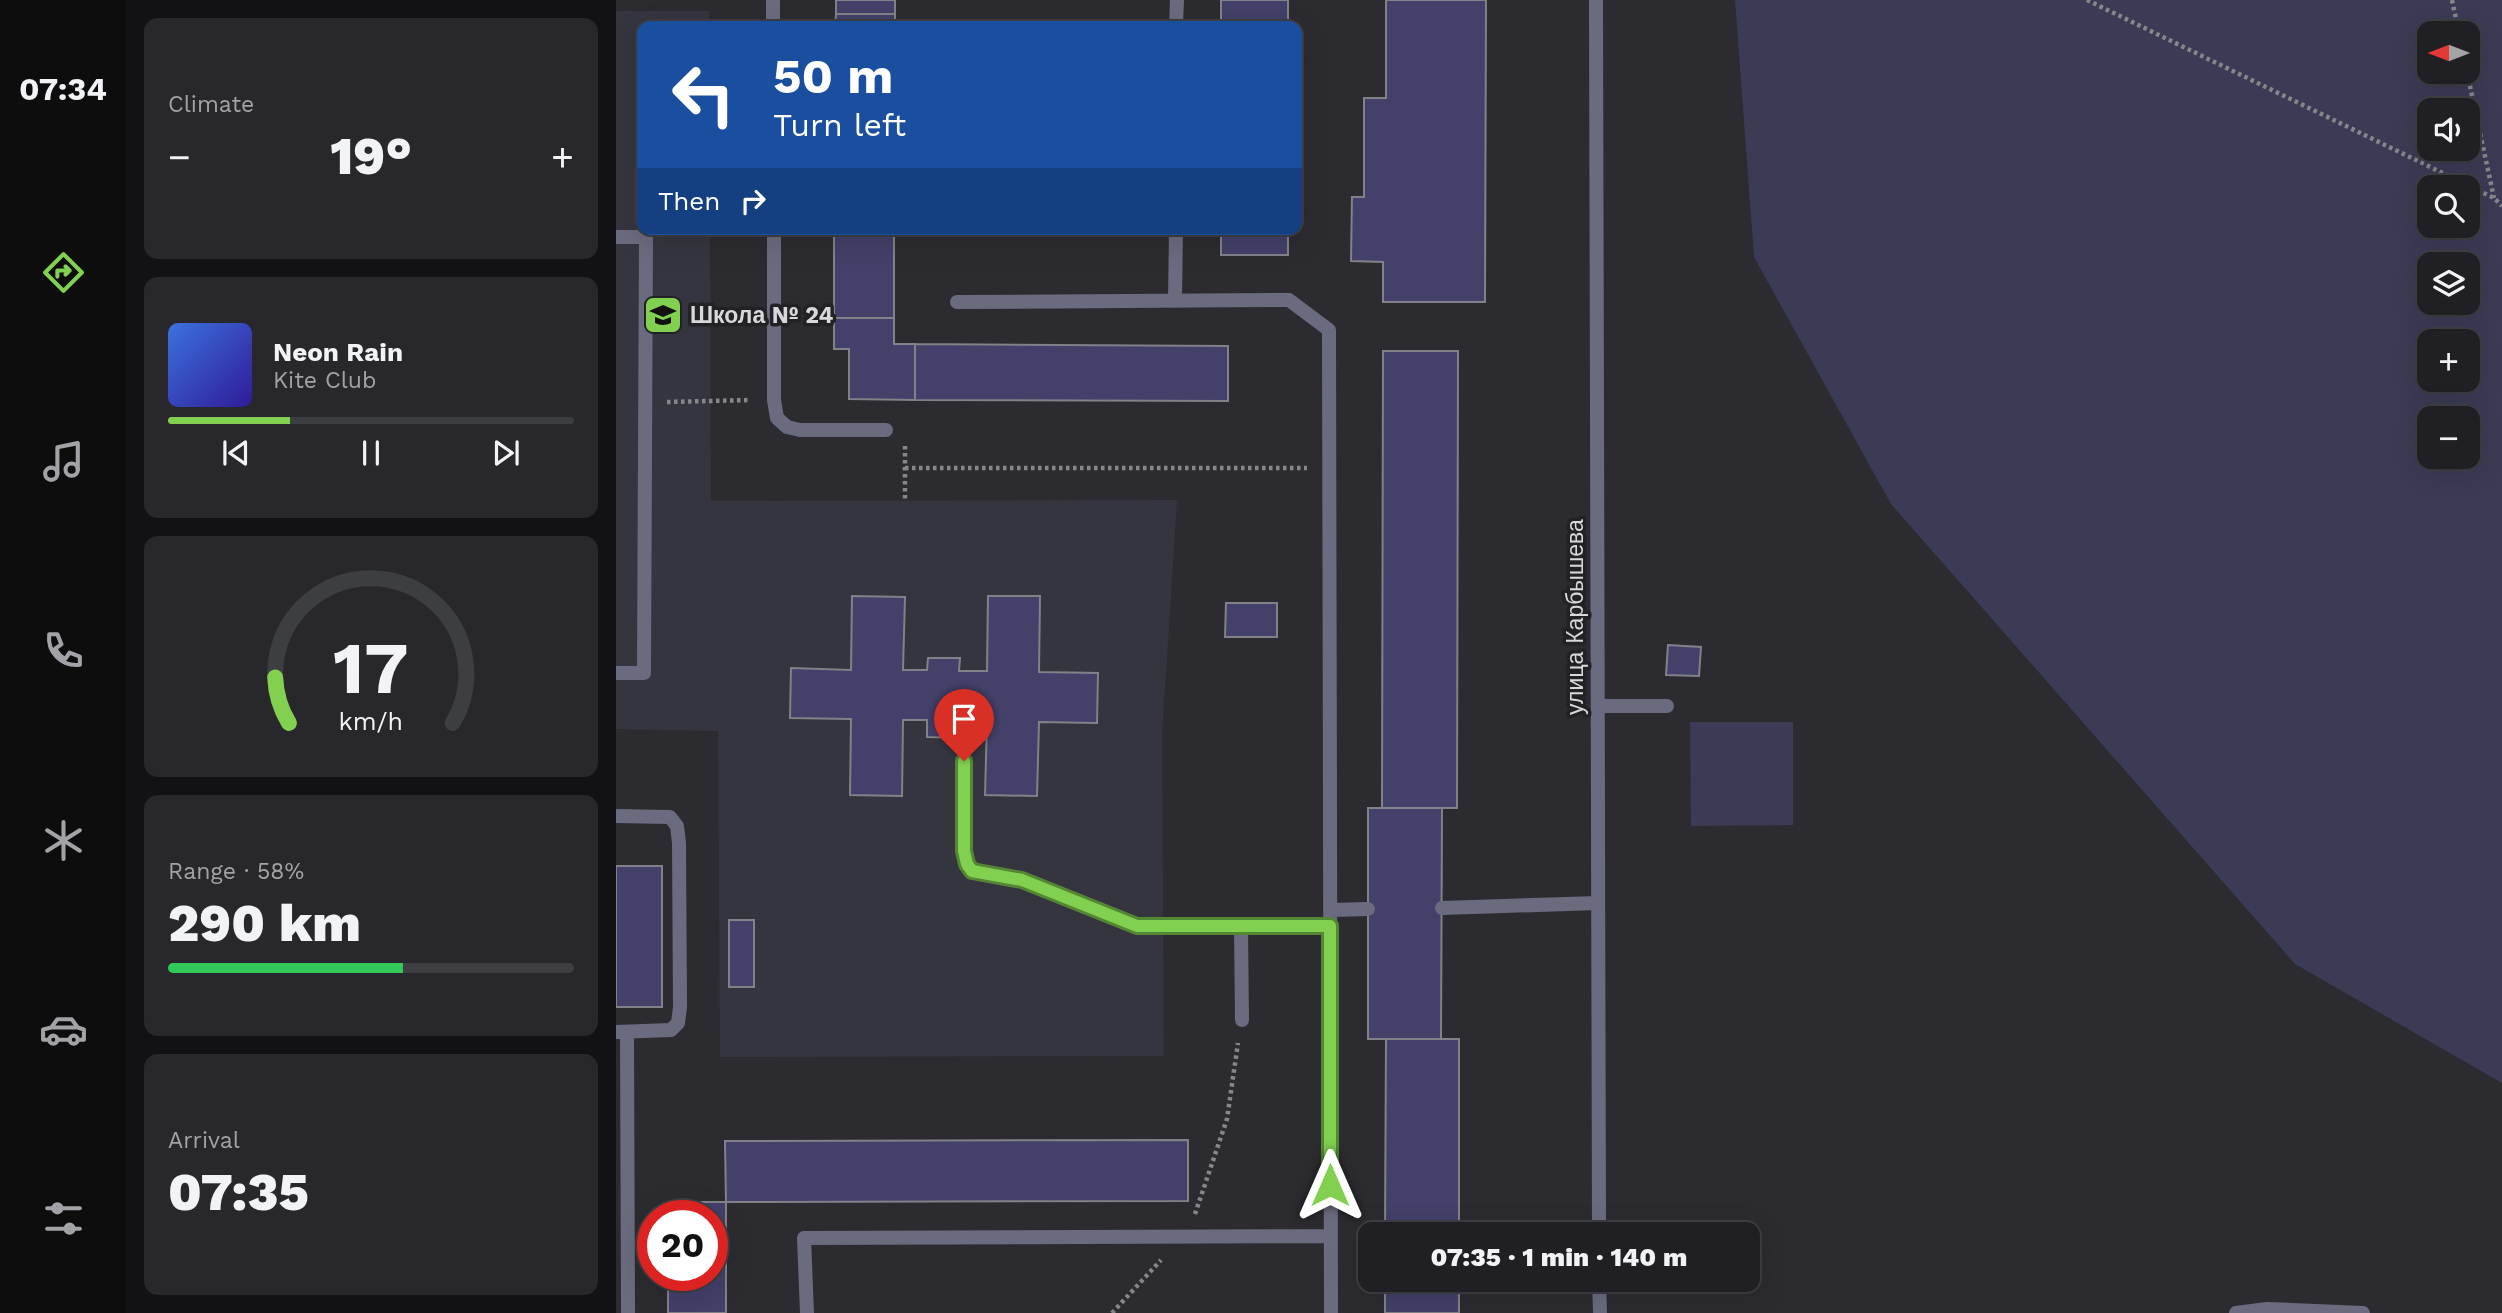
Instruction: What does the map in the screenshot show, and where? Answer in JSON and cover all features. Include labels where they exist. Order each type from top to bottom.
[{"type":"street","points":[[773,0],[773,21]]},
{"type":"street","points":[[1177,0],[1177,21]]},
{"type":"street","name":"улица Карбышева","points":[[1596,0],[1599,1222]]},
{"type":"street","points":[[774,235],[774,400],[777,418],[788,427],[800,430],[886,430]]},
{"type":"street","points":[[1175,301],[1176,235]]},
{"type":"street","points":[[616,237],[646,237],[644,673],[616,673]]},
{"type":"street","points":[[957,302],[1289,300],[1329,330],[1331,1313]]},
{"type":"street","points":[[1598,706],[1667,706]]},
{"type":"street","points":[[964,761],[964,851],[972,871],[1022,880],[1137,926],[1330,926]]},
{"type":"street","points":[[616,816],[670,817],[677,826],[679,843],[678,1023],[671,1030],[622,1032],[622,1132],[628,1313]]},
{"type":"street","points":[[1442,908],[1598,903]]},
{"type":"street","points":[[1330,910],[1368,909]]},
{"type":"street","points":[[1241,926],[1242,1020]]},
{"type":"street","points":[[807,1313],[804,1238],[1330,1236]]},
{"type":"street","points":[[1600,1292],[1600,1313]]},
{"type":"street","points":[[2236,1313],[2267,1309],[2362,1313]]},
{"type":"path","points":[[2087,0],[2494,198],[2502,206]]},
{"type":"path","points":[[2452,0],[2456,21]]},
{"type":"path","points":[[2470,84],[2494,198]]},
{"type":"path","points":[[646,403],[774,400]]},
{"type":"path","points":[[886,430],[905,429],[905,501]]},
{"type":"path","points":[[905,468],[1329,467]]},
{"type":"path","points":[[1112,1313],[1183,1237],[1197,1211],[1227,1119],[1242,1020]]},
{"type":"shaded area","points":[[1735,0],[2502,0],[2502,1083],[2295,964],[1891,504],[1754,257]]},
{"type":"shaded area","points":[[616,11],[709,11],[709,21],[637,21],[637,235],[710,235],[711,501],[1177,500],[1162,736],[1164,1056],[720,1057],[718,731],[616,729]]},
{"type":"shaded area","points":[[1690,722],[1793,722],[1793,825],[1691,826]]},
{"type":"building","points":[[836,0],[895,0],[895,14],[836,14]]},
{"type":"building","points":[[1221,0],[1288,0],[1288,21],[1221,21]]},
{"type":"building","points":[[1386,0],[1486,0],[1485,302],[1383,302],[1383,262],[1351,261],[1352,197],[1364,197],[1364,98],[1386,98]]},
{"type":"building","points":[[836,14],[895,14],[895,21],[835,21]]},
{"type":"building","points":[[834,235],[894,235],[894,318],[834,318]]},
{"type":"building","points":[[1221,235],[1288,235],[1288,255],[1221,255]]},
{"type":"building","points":[[834,318],[894,318],[894,344],[915,344],[915,400],[849,399],[849,349],[834,349]]},
{"type":"building","points":[[915,344],[1228,346],[1228,401],[915,400]]},
{"type":"building","points":[[1383,351],[1458,351],[1457,808],[1382,808]]},
{"type":"building","points":[[852,596],[905,597],[903,670],[927,670],[928,658],[960,658],[959,671],[987,671],[988,596],[1040,596],[1039,672],[1098,673],[1097,723],[1039,722],[1037,796],[985,795],[987,721],[959,720],[959,738],[927,737],[927,720],[903,720],[902,796],[850,795],[851,719],[790,718],[791,668],[851,670]]},
{"type":"building","points":[[1226,603],[1277,603],[1277,637],[1225,637]]},
{"type":"building","points":[[1668,645],[1701,647],[1699,676],[1666,675]]},
{"type":"building","points":[[1368,808],[1442,808],[1441,1039],[1368,1039]]},
{"type":"building","points":[[616,866],[662,866],[662,1007],[616,1007]]},
{"type":"building","points":[[729,920],[754,920],[754,987],[729,987]]},
{"type":"building","points":[[1386,1039],[1459,1039],[1459,1222],[1385,1222]]},
{"type":"building","points":[[1188,1140],[1188,1201],[728,1202],[725,1141]]},
{"type":"building","points":[[668,1291],[726,1291],[726,1313],[668,1313]]},
{"type":"building","points":[[1385,1292],[1459,1292],[1459,1313],[1385,1313]]},
{"type":"place","name":"Школа № 24","points":[[663,315]]},
{"type":"route","points":[[964,761],[964,851],[972,871],[1022,880],[1137,926],[1330,926],[1330,1185]]}]
